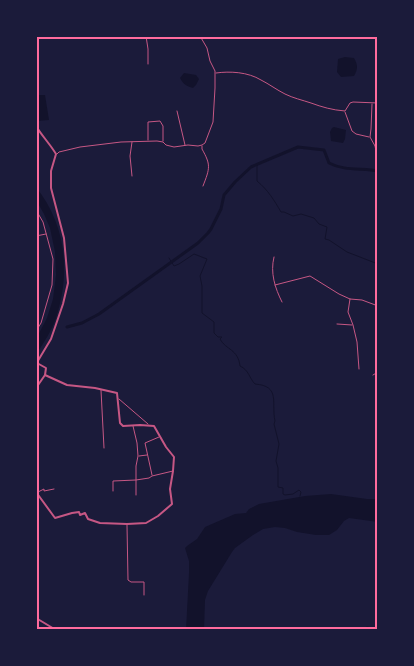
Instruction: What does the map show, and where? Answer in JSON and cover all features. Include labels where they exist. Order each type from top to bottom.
[{"type":"street","points":[[146,36],[148,64]]},
{"type":"street","points":[[56,154],[80,147],[132,142],[163,142],[174,148],[205,143],[213,122],[216,88],[215,74],[200,36]]},
{"type":"street","points":[[215,74],[231,72],[253,76],[296,99],[322,107],[345,111]]},
{"type":"street","points":[[345,111],[350,103],[353,102],[378,103]]},
{"type":"street","points":[[372,103],[370,137],[375,146],[378,160]]},
{"type":"street","points":[[177,111],[186,146]]},
{"type":"street","points":[[345,111],[352,131],[356,134],[370,137]]},
{"type":"street","points":[[149,141],[148,122],[160,121],[163,142]]},
{"type":"street","points":[[36,126],[56,154],[50,188],[64,238],[68,283],[51,339],[37,364],[46,368],[45,375],[36,388]]},
{"type":"street","points":[[132,142],[130,156],[132,176]]},
{"type":"street","points":[[202,145],[209,167],[203,186]]},
{"type":"street","points":[[36,210],[43,222],[53,259],[52,285],[41,323],[36,331]]},
{"type":"street","points":[[36,236],[47,234]]},
{"type":"street","points":[[274,257],[271,267],[275,285],[282,302]]},
{"type":"street","points":[[275,285],[310,276],[350,299],[362,300],[378,306]]},
{"type":"street","points":[[350,299],[348,312],[357,342],[359,369]]},
{"type":"street","points":[[338,324],[353,325]]},
{"type":"street","points":[[372,374],[378,372]]},
{"type":"street","points":[[45,375],[67,385],[118,393],[120,422],[123,426],[151,426]]},
{"type":"street","points":[[100,389],[104,448]]},
{"type":"street","points":[[54,489],[44,491],[44,489],[36,492],[55,518],[79,512],[80,515],[85,513],[88,519],[100,523],[146,523],[172,504],[170,489],[174,457],[154,426],[151,426],[119,399]]},
{"type":"street","points":[[133,426],[138,456],[136,495]]},
{"type":"street","points":[[152,476],[145,443],[160,437]]},
{"type":"street","points":[[138,456],[148,454]]},
{"type":"street","points":[[112,492],[113,481],[149,478],[173,471]]},
{"type":"street","points":[[126,524],[128,580],[131,582],[144,582],[144,595]]},
{"type":"street","points":[[36,618],[56,630]]},
{"type":"shaded area","points":[[345,57],[354,58],[355,60],[357,67],[354,76],[341,77],[337,72],[338,59]]},
{"type":"shaded area","points":[[184,73],[196,75],[199,79],[193,88],[181,80],[180,78]]},
{"type":"shaded area","points":[[36,95],[45,95],[49,120],[37,121]]},
{"type":"shaded area","points":[[334,127],[346,130],[343,143],[331,141],[330,132]]},
{"type":"shaded area","points":[[36,187],[54,217],[63,250],[64,266],[61,301],[56,318],[36,355],[36,339],[47,318],[53,299],[56,275],[55,252],[50,228],[36,200]]},
{"type":"shaded area","points":[[331,494],[378,499],[378,522],[349,518],[329,535],[316,535],[275,527],[263,529],[235,548],[208,591],[205,600],[204,630],[186,630],[189,561],[185,548],[197,539],[205,527],[235,514],[246,513],[249,509],[259,504],[305,496]]},
{"type":"waterway","points":[[67,327],[82,323],[99,314],[198,243],[211,229],[221,209],[224,195],[251,167],[298,147],[324,150],[329,163],[335,166],[378,171]]},
{"type":"waterway","points":[[257,165],[257,181],[268,192],[281,212],[293,216],[301,214],[314,218],[319,224],[327,227],[325,239],[347,252],[378,264]]},
{"type":"waterway","points":[[169,258],[174,266],[194,254],[207,259],[200,276],[202,313],[214,322],[214,333],[218,337],[222,337],[220,339],[222,343],[237,356],[240,366],[255,384],[263,385],[272,392],[274,424],[279,444],[276,461],[278,487],[283,488],[283,494],[285,495],[293,494],[299,490],[301,492],[300,496]]},
{"type":"waterway","points":[[359,630],[367,627],[378,629]]}]
